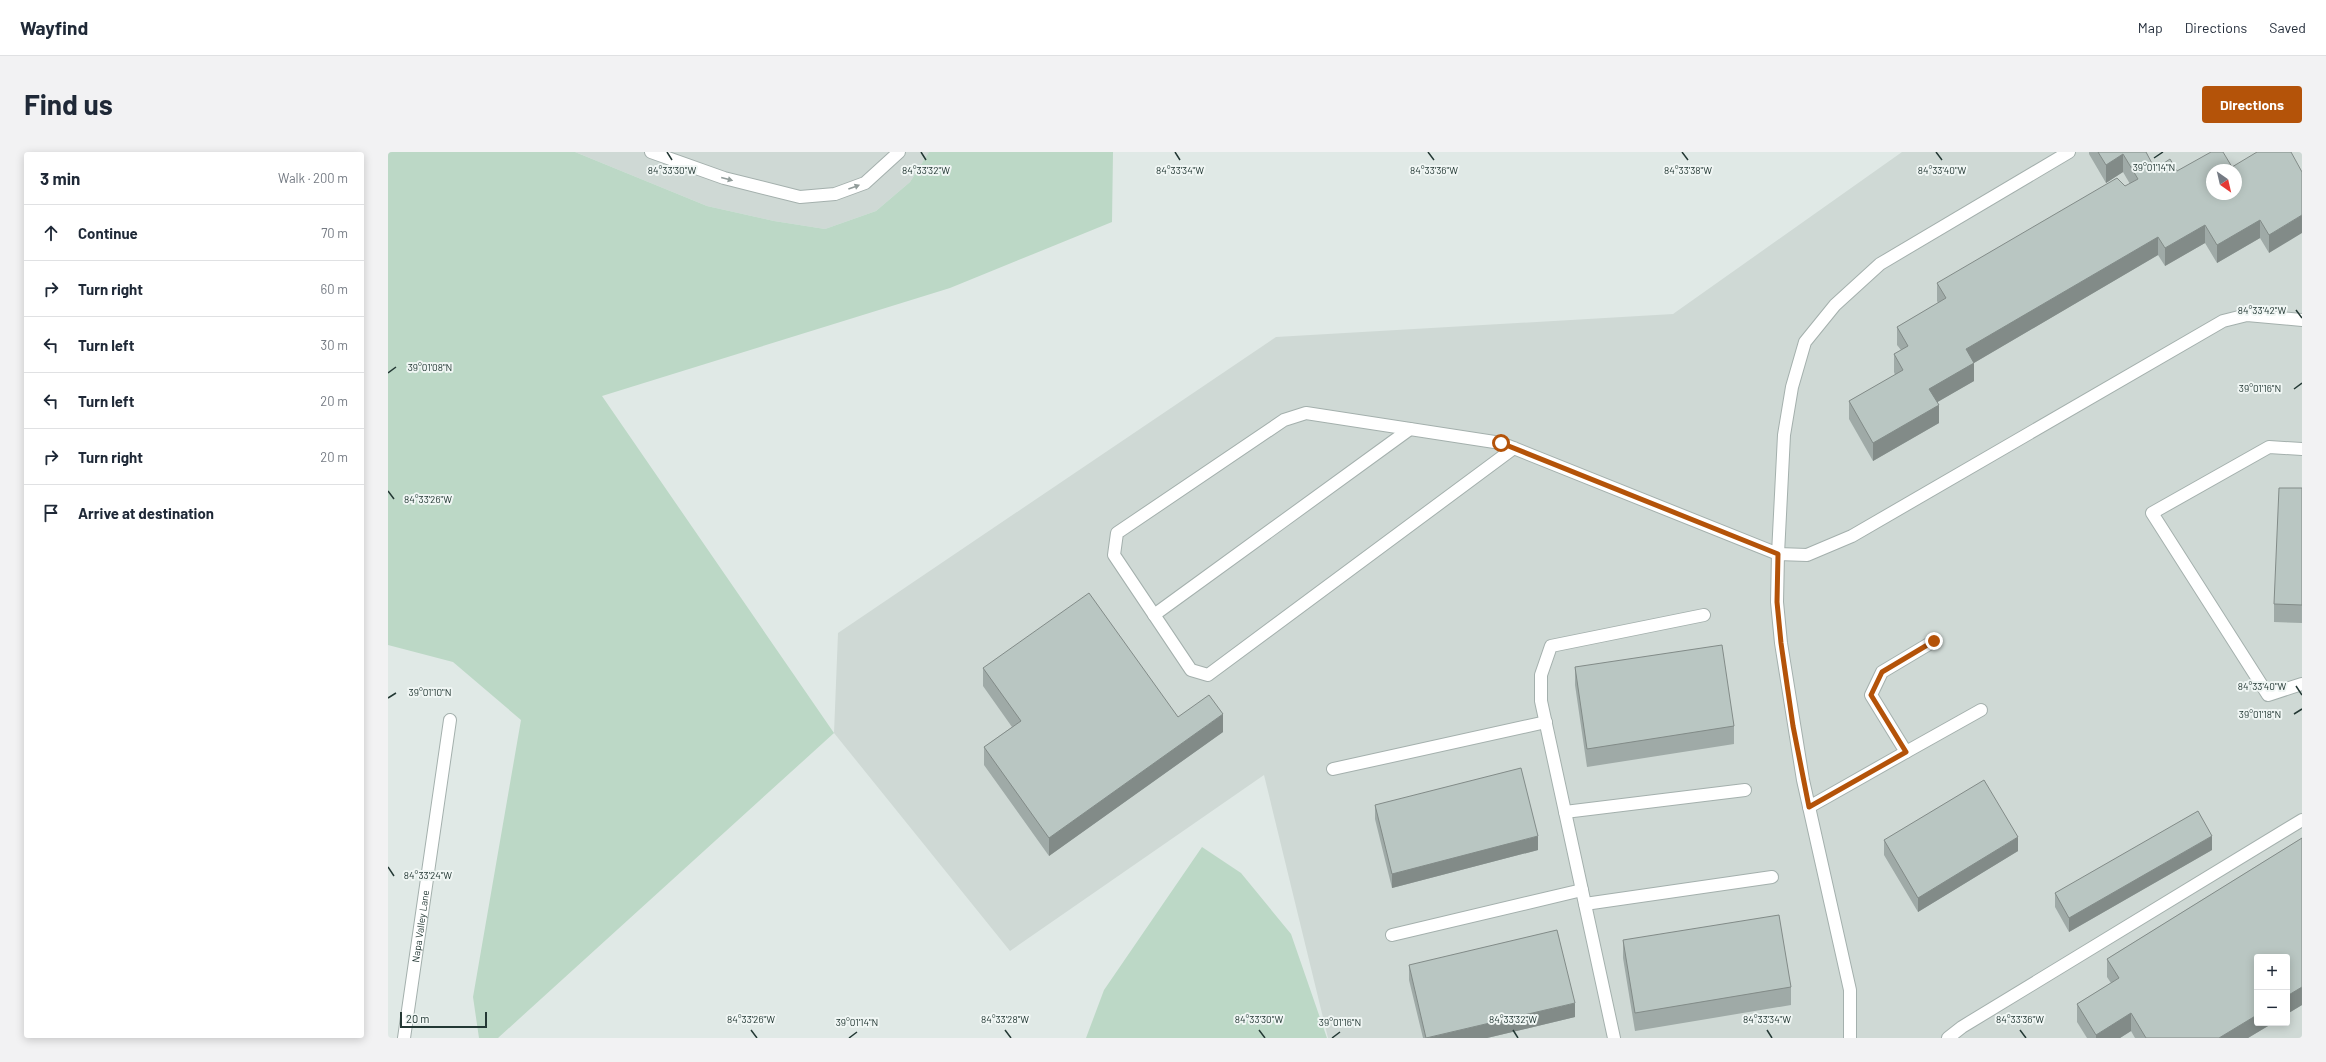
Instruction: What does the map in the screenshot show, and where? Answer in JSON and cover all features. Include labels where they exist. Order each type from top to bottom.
[{"type":"lane","points":[[656,153],[724,178],[800,197],[835,194],[865,183],[900,152]]},
{"type":"lane","points":[[1850,1038],[1850,990],[1809,807],[1793,726],[1781,643],[1777,602],[1784,435],[1792,387],[1805,342],[1835,305],[1880,264],[2069,152]]},
{"type":"lane","points":[[1514,448],[1208,675],[1191,670],[1114,555],[1117,533],[1284,420],[1306,412],[1501,443],[1514,448],[1778,554],[1807,555],[1852,536],[2223,321],[2247,315],[2302,320]]},
{"type":"lane","points":[[1154,615],[1410,429]]},
{"type":"lane","points":[[2302,449],[2269,447],[2152,513],[2268,695],[2302,684]]},
{"type":"lane","points":[[1614,1038],[1541,701],[1541,675],[1551,646],[1704,615]]},
{"type":"lane","points":[[1906,752],[1871,695],[1882,672],[1934,641]]},
{"type":"lane","points":[[1809,807],[1981,710]]},
{"type":"lane","name":"Napa Valley Lane","points":[[404,1038],[450,720]]},
{"type":"lane","points":[[1333,769],[1546,722]]},
{"type":"lane","points":[[1565,812],[1745,790]]},
{"type":"lane","points":[[1948,1038],[2188,888],[2302,820]]},
{"type":"lane","points":[[1585,904],[1772,876]]},
{"type":"lane","points":[[1392,935],[1582,890]]},
{"type":"shaded area","points":[[575,152],[929,152],[910,182],[876,211],[825,229],[774,221],[707,206]]},
{"type":"shaded area","points":[[1902,152],[2302,152],[2302,1038],[1328,1038],[1264,775],[1010,951],[834,733],[838,633],[1276,337],[1673,314]]},
{"type":"green space","points":[[388,152],[575,152],[707,206],[774,221],[825,229],[876,211],[910,182],[929,152],[1113,152],[1112,222],[950,288],[602,396],[834,733],[498,1038],[479,1038],[473,997],[521,720],[453,662],[388,645]]},
{"type":"green space","points":[[1202,847],[1241,873],[1291,934],[1327,1038],[1086,1038],[1104,990]]},
{"type":"building","points":[[2098,152],[2146,152],[2155,169],[2170,159],[2177,171],[2211,152],[2223,152],[2230,164],[2206,164],[2206,200],[2242,200],[2242,164],[2237,164],[2257,152],[2291,152],[2302,172],[2302,215],[2269,235],[2260,220],[2217,245],[2205,225],[2165,248],[2158,237],[1966,349],[1974,363],[1929,389],[1939,405],[1873,443],[1849,401],[1903,370],[1894,354],[1908,346],[1897,327],[1946,298],[1937,283],[2117,178],[2125,186],[2138,179],[2123,154],[2106,165]]},
{"type":"building","points":[[2279,488],[2302,488],[2302,605],[2274,604]]},
{"type":"building","points":[[1089,593],[1178,717],[1209,695],[1223,714],[1049,838],[984,747],[1021,721],[983,668]]},
{"type":"building","points":[[1722,645],[1734,726],[1587,749],[1575,667]]},
{"type":"building","points":[[1521,768],[1538,836],[1392,874],[1375,805]]},
{"type":"building","points":[[1984,780],[2018,837],[1918,898],[1884,840]]},
{"type":"building","points":[[2198,811],[2212,836],[2069,918],[2055,893]]},
{"type":"building","points":[[2302,838],[2302,987],[2290,994],[2290,954],[2254,954],[2254,1017],[2219,1038],[2146,1038],[2131,1013],[2096,1035],[2077,1004],[2119,978],[2107,959]]},
{"type":"building","points":[[1779,915],[1791,987],[1635,1013],[1623,940]]},
{"type":"building","points":[[1557,930],[1575,1003],[1426,1038],[1409,965]]},
{"type":"route","points":[[1501,443],[1778,554],[1777,602],[1781,643],[1793,726],[1809,807],[1906,752],[1871,695],[1882,672],[1934,641]]}]
